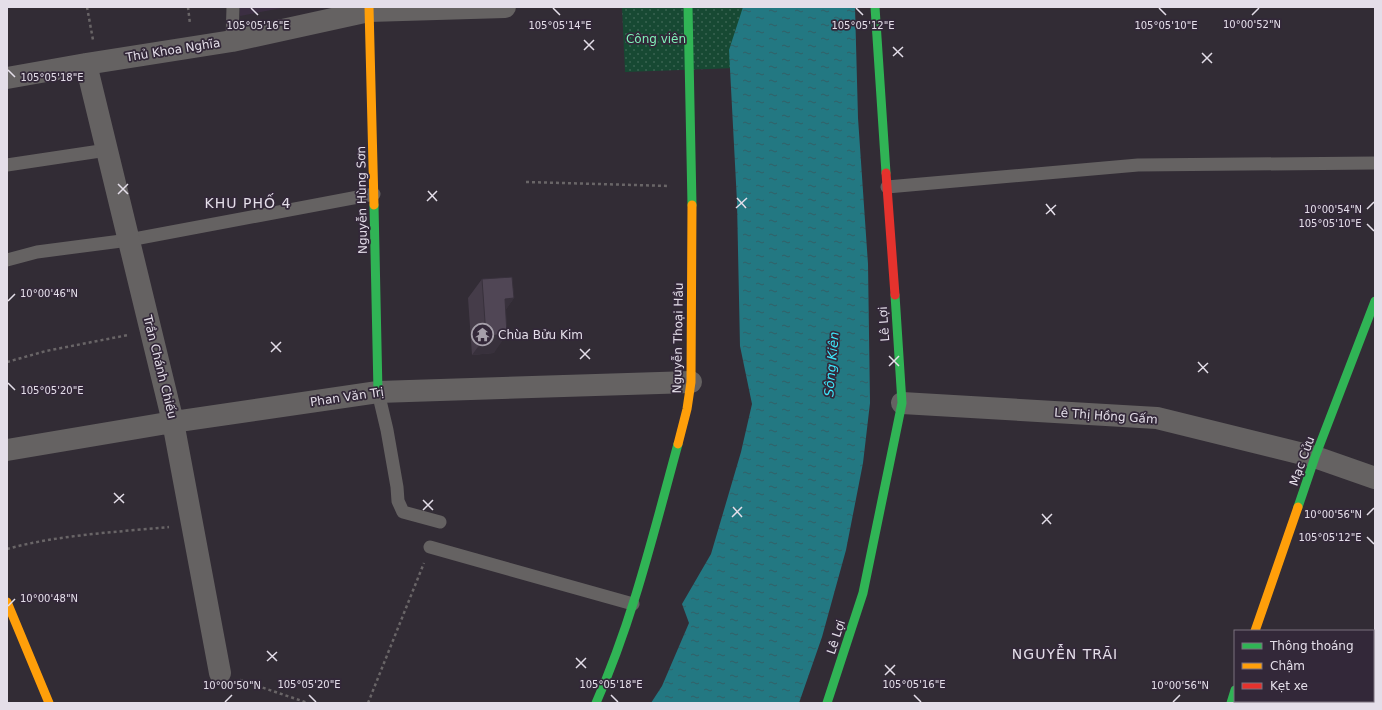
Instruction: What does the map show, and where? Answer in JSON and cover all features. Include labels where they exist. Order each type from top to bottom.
[{"type":"street","name":"Thủ Khoa Nghĩa","points":[[7,78],[232,41],[369,9],[505,7]]},
{"type":"street","name":"Nguyễn Thoại Hầu","points":[[596,703],[611,669],[633,604],[680,441],[691,382],[692,186],[688,7]]},
{"type":"street","name":"Lê Lợi","points":[[827,703],[863,593],[902,403],[875,7]]},
{"type":"street","name":"Nguyễn Hùng Sơn","points":[[369,9],[378,392]]},
{"type":"street","name":"Trần Chánh Chiếu","points":[[92,63],[107,150],[173,422],[220,673]]},
{"type":"street","name":"Mạc Cửu","points":[[1255,630],[1315,457],[1374,308]]},
{"type":"street","name":"Phan Văn Trị","points":[[7,450],[173,422],[378,392],[691,382]]},
{"type":"street","name":"Lê Thị Hồng Gấm","points":[[902,403],[1157,418],[1315,457],[1375,478]]},
{"type":"street","points":[[7,602],[49,703]]},
{"type":"street","points":[[1231,703],[1234,693]]},
{"type":"lane","points":[[232,41],[233,7]]},
{"type":"lane","points":[[7,165],[107,150]]},
{"type":"lane","points":[[887,187],[1138,165],[1375,163]]},
{"type":"lane","points":[[7,260],[37,252],[129,240],[374,194]]},
{"type":"lane","points":[[378,392],[387,430],[398,501],[403,512],[440,522]]},
{"type":"lane","points":[[430,547],[633,604]]},
{"type":"path","points":[[87,7],[92,63]]},
{"type":"path","points":[[526,182],[692,186]]},
{"type":"path","points":[[7,362],[46,351],[151,331]]},
{"type":"path","points":[[7,549],[28,544],[87,536],[192,525]]},
{"type":"path","points":[[368,703],[430,547]]},
{"type":"path","points":[[220,673],[308,703]]},
{"type":"shaded area","points":[[240,7],[287,7],[240,16]]},
{"type":"green space","name":"Công viên","points":[[622,7],[766,7],[764,67],[625,72]]},
{"type":"water","name":"Sông Kiên","points":[[743,7],[855,7],[858,118],[868,264],[870,403],[863,463],[846,550],[822,637],[799,703],[651,703],[662,686],[689,623],[682,604],[711,554],[741,452],[752,404],[740,346],[737,202],[729,50]]},
{"type":"building","points":[[512,277],[514,298],[505,299],[507,334],[486,336],[482,279]]},
{"type":"traffic: fast","points":[[688,7],[692,205]]},
{"type":"traffic: fast","points":[[875,7],[886,173]]},
{"type":"traffic: fast","points":[[374,205],[378,392]]},
{"type":"traffic: fast","points":[[827,703],[863,593],[902,403],[895,295]]},
{"type":"traffic: fast","points":[[1298,507],[1315,457],[1375,301]]},
{"type":"traffic: fast","points":[[596,703],[632,608],[678,444]]},
{"type":"traffic: fast","points":[[1231,703],[1234,693]]},
{"type":"traffic: slow","points":[[369,7],[374,205]]},
{"type":"traffic: slow","points":[[678,444],[687,409],[691,382],[692,205]]},
{"type":"traffic: slow","points":[[1255,630],[1298,507]]},
{"type":"traffic: slow","points":[[7,602],[49,703]]},
{"type":"traffic: jam","points":[[886,173],[895,295]]},
{"type":"place","name":"Chùa Bửu Kim","points":[[482,335]]},
{"type":"district","name":"KHU PHỐ 4","points":[[248,203]]},
{"type":"district","name":"NGUYỄN TRÃI","points":[[1065,654]]}]
